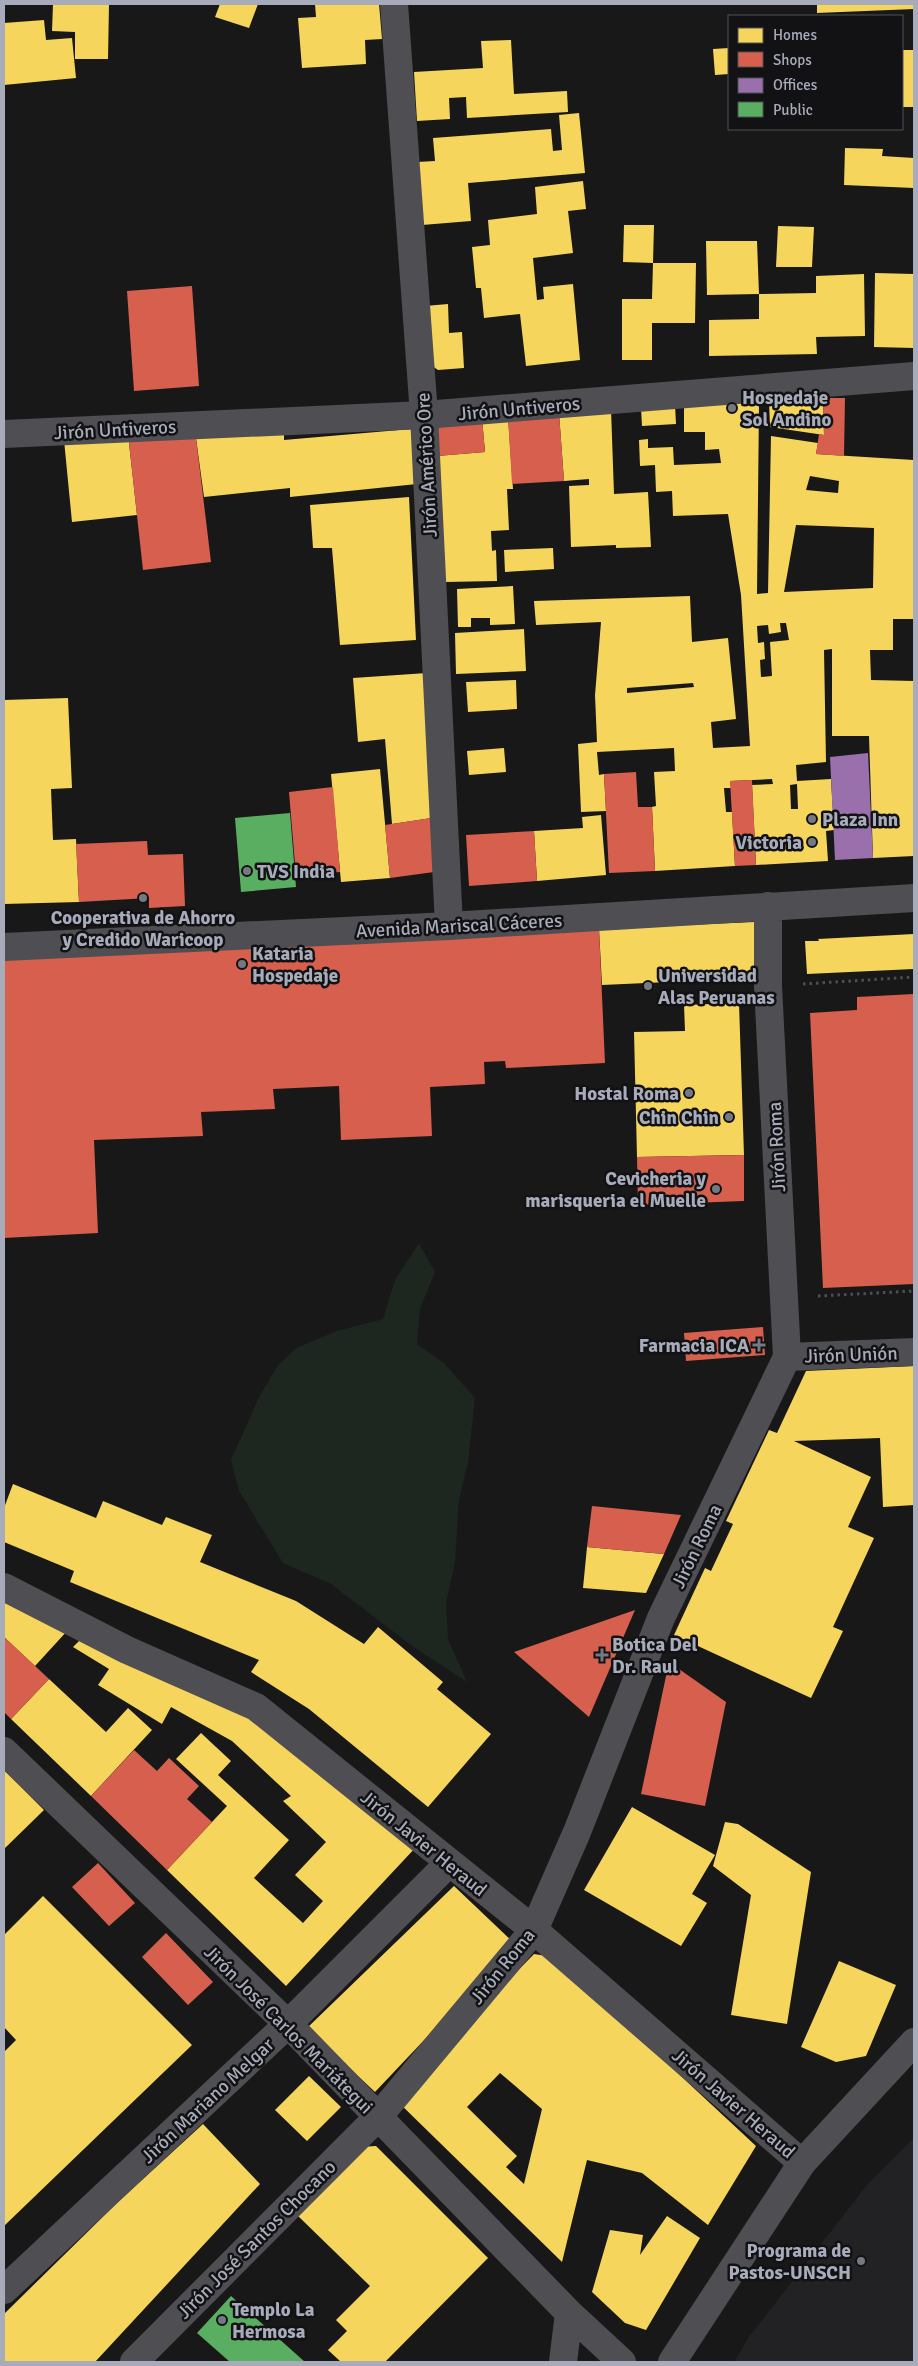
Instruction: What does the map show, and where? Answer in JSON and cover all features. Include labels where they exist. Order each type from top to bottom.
[{"type":"street","name":"Jirón Américo Ore","points":[[394,4],[424,416],[449,926]]},
{"type":"street","name":"Jirón Untiveros","points":[[4,434],[424,416],[914,376]]},
{"type":"street","name":"Avenida Mariscal Cáceres","points":[[4,948],[449,926],[914,898]]},
{"type":"street","name":"Jirón Roma","points":[[378,2117],[534,1930],[577,1832],[661,1618],[787,1356],[768,986],[768,906]]},
{"type":"street","name":"Jirón Unión","points":[[787,1356],[914,1352]]},
{"type":"street","name":"Jirón Javier Heraud","points":[[4,1587],[127,1650],[256,1707],[534,1930],[802,2163]]},
{"type":"street","name":"Jirón José Carlos Mariátegui","points":[[4,1751],[288,2024],[569,2312],[622,2362]]},
{"type":"street","name":"Jirón Mariano Melgar","points":[[4,2290],[288,2024],[449,1863]]},
{"type":"street","points":[[672,2362],[802,2163],[914,2042]]},
{"type":"street","name":"Jirón José Santos Chocano","points":[[134,2362],[378,2117]]},
{"type":"street","points":[[563,2362],[569,2312]]},
{"type":"path","points":[[802,994],[802,984],[914,977]]},
{"type":"path","points":[[817,1296],[914,1291]]},
{"type":"shaded area","points":[[419,1243],[435,1272],[420,1309],[417,1344],[444,1363],[475,1398],[468,1463],[459,1500],[455,1562],[446,1603],[448,1639],[467,1682],[412,1646],[331,1584],[283,1563],[239,1491],[231,1460],[259,1397],[278,1365],[298,1347],[337,1331],[383,1319],[395,1280]]},
{"type":"shaded area","name":"Programa de Pastos-UNSCH","points":[[914,2138],[914,2362],[734,2362],[749,2337],[867,2185]]},
{"type":"building: Homes","points":[[53,4],[109,4],[108,59],[75,59],[75,32],[52,31]]},
{"type":"building: Homes","points":[[220,4],[258,4],[249,28],[215,17]]},
{"type":"building: Homes","points":[[315,4],[379,4],[382,39],[365,40],[366,64],[302,68],[298,18],[316,17]]},
{"type":"building: Homes","points":[[817,4],[914,4],[914,9],[817,13]]},
{"type":"building: Homes","points":[[44,20],[46,40],[72,38],[76,78],[4,85],[4,23]]},
{"type":"building: Homes","points":[[511,40],[514,94],[567,91],[568,112],[467,118],[466,97],[449,98],[450,119],[417,121],[414,72],[483,68],[481,41]]},
{"type":"building: Homes","points":[[728,48],[728,74],[715,75],[713,49]]},
{"type":"building: Homes","points":[[903,50],[914,50],[914,107],[903,107]]},
{"type":"building: Homes","points":[[579,113],[585,173],[468,183],[471,221],[422,225],[417,162],[435,161],[433,138],[551,129],[553,151],[562,150],[559,115]]},
{"type":"building: Homes","points":[[845,148],[883,149],[882,156],[914,158],[914,188],[844,185]]},
{"type":"building: Homes","points":[[583,181],[586,209],[568,211],[573,253],[533,258],[537,300],[544,299],[543,287],[573,284],[580,360],[526,366],[520,314],[484,318],[481,288],[476,288],[472,247],[490,245],[488,220],[537,214],[535,187]]},
{"type":"building: Homes","points":[[624,225],[654,225],[653,263],[623,262]]},
{"type":"building: Homes","points":[[778,226],[814,227],[812,267],[776,267]]},
{"type":"building: Homes","points":[[706,241],[757,241],[759,294],[707,295]]},
{"type":"building: Homes","points":[[653,263],[696,263],[695,323],[652,323],[652,360],[622,360],[622,299],[652,299]]},
{"type":"building: Homes","points":[[875,273],[914,274],[914,348],[874,347]]},
{"type":"building: Homes","points":[[864,274],[865,336],[816,337],[817,354],[709,356],[709,320],[759,319],[759,294],[816,293],[816,276]]},
{"type":"building: Homes","points":[[448,304],[449,333],[462,332],[464,368],[438,370],[428,363],[425,306]]},
{"type":"building: Homes","points":[[823,398],[824,435],[770,427],[769,401]]},
{"type":"building: Homes","points":[[684,402],[759,403],[757,594],[768,593],[771,436],[818,443],[816,454],[914,460],[914,619],[893,619],[893,650],[870,650],[871,680],[914,681],[914,856],[873,858],[869,736],[832,736],[832,649],[824,650],[826,762],[796,765],[797,781],[831,779],[834,830],[826,831],[828,861],[756,865],[752,785],[773,784],[772,779],[730,781],[731,788],[724,788],[726,812],[732,812],[735,866],[655,871],[652,807],[656,806],[654,772],[675,771],[674,748],[597,752],[599,775],[604,774],[606,811],[581,812],[578,744],[597,742],[595,695],[601,622],[536,625],[534,601],[690,596],[692,642],[728,638],[736,719],[711,722],[713,748],[750,746],[741,595],[728,514],[673,516],[672,491],[656,492],[655,465],[640,466],[639,440],[648,439],[648,448],[673,447],[674,465],[721,463],[719,449],[705,450],[705,432],[684,432]],"holes":[[[810,476],[839,481],[838,493],[806,490]],[[796,525],[874,528],[873,588],[784,592]],[[780,623],[786,623],[789,640],[770,642],[772,676],[761,677],[760,660],[765,659],[764,642],[758,643],[757,626],[768,625],[769,634],[781,632]],[[693,683],[694,687],[627,693],[627,688]],[[797,784],[798,809],[791,809],[790,785]]]},
{"type":"building: Homes","points":[[675,405],[676,424],[642,426],[641,408]]},
{"type":"building: Homes","points":[[611,409],[614,494],[648,492],[651,547],[616,548],[616,545],[571,547],[569,486],[589,485],[589,479],[564,481],[559,413]]},
{"type":"building: Homes","points":[[508,417],[513,489],[507,489],[509,530],[491,531],[492,551],[496,550],[497,581],[445,582],[437,456],[485,452],[482,418]]},
{"type":"building: Homes","points":[[411,429],[417,484],[290,497],[290,488],[204,497],[196,438],[284,431],[284,440]]},
{"type":"building: Homes","points":[[128,434],[137,515],[72,522],[64,440]]},
{"type":"building: Homes","points":[[409,497],[416,640],[340,645],[332,548],[313,548],[310,505]]},
{"type":"building: Homes","points":[[553,548],[554,569],[505,572],[504,550]]},
{"type":"building: Homes","points":[[513,586],[515,624],[490,625],[490,618],[471,618],[471,627],[458,627],[457,589]]},
{"type":"building: Homes","points":[[524,629],[526,671],[456,674],[455,633]]},
{"type":"building: Homes","points":[[427,673],[438,817],[392,824],[385,739],[358,742],[353,678]]},
{"type":"building: Homes","points":[[516,680],[517,709],[468,712],[466,682]]},
{"type":"building: Homes","points":[[68,698],[72,788],[51,789],[53,840],[76,839],[79,902],[4,904],[4,700]]},
{"type":"building: Homes","points":[[504,748],[506,772],[469,775],[467,751]]},
{"type":"building: Homes","points":[[380,769],[390,878],[341,882],[331,774]]},
{"type":"building: Homes","points":[[601,815],[606,875],[537,881],[534,831],[583,828],[582,817]]},
{"type":"building: Homes","points":[[754,922],[756,978],[602,985],[599,929]]},
{"type":"building: Homes","points":[[914,934],[914,969],[807,974],[805,941]]},
{"type":"building: Homes","name":"Hostal Roma","points":[[739,1003],[744,1155],[637,1157],[634,1032],[685,1031],[684,1005]]},
{"type":"building: Homes","points":[[914,1366],[914,1505],[883,1507],[880,1438],[794,1441],[871,1477],[848,1527],[874,1538],[833,1627],[843,1631],[811,1698],[674,1635],[705,1568],[711,1571],[733,1524],[726,1521],[769,1430],[777,1433],[806,1371]]},
{"type":"building: Homes","points":[[13,1484],[96,1518],[103,1501],[162,1525],[166,1517],[212,1535],[200,1562],[296,1601],[364,1644],[378,1627],[443,1682],[437,1689],[491,1734],[428,1807],[309,1709],[251,1672],[259,1660],[70,1582],[74,1571],[4,1542],[4,1508]]},
{"type":"building: Homes","points":[[587,1547],[664,1554],[646,1593],[583,1588]]},
{"type":"building: Homes","points":[[4,1595],[68,1630],[35,1666],[4,1637]]},
{"type":"building: Homes","points":[[86,1634],[254,1717],[417,1846],[286,1986],[167,1870],[227,1806],[176,1759],[201,1733],[231,1761],[218,1775],[289,1840],[254,1878],[303,1923],[323,1901],[295,1875],[326,1842],[283,1801],[291,1796],[232,1741],[171,1707],[162,1724],[98,1685],[109,1669],[73,1647]]},
{"type":"building: Homes","points":[[49,1679],[106,1732],[128,1708],[152,1730],[91,1796],[11,1719]]},
{"type":"building: Homes","points":[[4,1770],[44,1810],[4,1849]]},
{"type":"building: Homes","points":[[632,1807],[715,1855],[692,1894],[707,1903],[681,1946],[584,1890]]},
{"type":"building: Homes","points":[[725,1822],[738,1824],[811,1872],[787,2024],[731,2015],[751,1895],[713,1866]]},
{"type":"building: Homes","points":[[454,1886],[515,1944],[375,2092],[307,2028]]},
{"type":"building: Homes","points":[[43,1896],[192,2045],[4,2226],[4,2052],[16,2040],[4,2027],[4,1935]]},
{"type":"building: Homes","points":[[534,1954],[553,1957],[756,2146],[708,2225],[642,2173],[587,2160],[562,2262],[394,2098]],"holes":[[[500,2073],[542,2109],[524,2184],[506,2167],[517,2156],[467,2107]]]},
{"type":"building: Homes","points":[[839,1961],[896,1985],[866,2056],[836,2062],[801,2047]]},
{"type":"building: Homes","points":[[309,2076],[341,2107],[307,2141],[275,2110]]},
{"type":"building: Homes","points":[[203,2124],[260,2184],[95,2362],[4,2362],[4,2314],[118,2202]]},
{"type":"building: Homes","points":[[376,2146],[488,2258],[385,2362],[341,2362],[328,2350],[347,2331],[336,2320],[370,2286],[296,2214],[360,2147]]},
{"type":"building: Homes","points":[[667,2216],[700,2238],[646,2330],[625,2323],[592,2292],[610,2230],[643,2235],[640,2255]]},
{"type":"building: Shops","points":[[192,286],[199,386],[134,391],[127,291]]},
{"type":"building: Shops","points":[[823,398],[845,398],[844,456],[816,454],[819,434],[824,435]]},
{"type":"building: Shops","points":[[559,413],[564,481],[512,484],[508,417]]},
{"type":"building: Shops","points":[[482,418],[485,452],[437,456],[437,431],[443,420]]},
{"type":"building: Shops","points":[[128,434],[196,438],[211,562],[143,570]]},
{"type":"building: Shops","points":[[636,772],[638,807],[652,807],[655,871],[609,873],[604,774]]},
{"type":"building: Shops","points":[[752,780],[756,865],[735,866],[730,781]]},
{"type":"building: Shops","points":[[333,787],[340,872],[296,876],[289,792]]},
{"type":"building: Shops","points":[[438,817],[434,872],[390,878],[385,825]]},
{"type":"building: Shops","points":[[534,831],[537,881],[469,886],[466,835]]},
{"type":"building: Shops","points":[[147,841],[148,855],[183,854],[185,906],[149,908],[149,898],[79,902],[76,844]]},
{"type":"building: Shops","points":[[599,929],[605,1063],[506,1068],[505,1061],[484,1062],[485,1084],[430,1087],[432,1136],[341,1140],[339,1086],[273,1089],[275,1109],[201,1112],[203,1136],[94,1140],[98,1233],[4,1238],[4,955]]},
{"type":"building: Shops","points":[[914,994],[914,1284],[823,1288],[810,1013],[857,1010],[857,997]]},
{"type":"building: Shops","points":[[744,1155],[744,1201],[638,1205],[637,1157]]},
{"type":"building: Shops","points":[[763,1327],[765,1355],[686,1361],[684,1333]]},
{"type":"building: Shops","points":[[592,1506],[681,1515],[664,1554],[587,1547]]},
{"type":"building: Shops","points":[[635,1610],[589,1717],[514,1652]]},
{"type":"building: Shops","points":[[4,1637],[49,1679],[11,1719],[4,1712]]},
{"type":"building: Shops","points":[[669,1662],[726,1702],[705,1806],[641,1794]]},
{"type":"building: Shops","points":[[134,1750],[157,1771],[169,1758],[199,1786],[187,1799],[212,1822],[167,1870],[91,1796]]},
{"type":"building: Shops","points":[[98,1863],[135,1903],[109,1926],[72,1887]]},
{"type":"building: Shops","points":[[166,1933],[213,1982],[188,2005],[142,1957]]},
{"type":"building: Offices","points":[[868,753],[873,858],[835,860],[830,757]]},
{"type":"building: Public","points":[[290,813],[296,887],[241,892],[235,818]]},
{"type":"building: Public","points":[[231,2296],[305,2362],[230,2362],[197,2333]]},
{"type":"place","name":"Hospedaje Sol Andino","points":[[732,408]]},
{"type":"place","name":"Plaza Inn","points":[[812,819]]},
{"type":"place","name":"Victoria","points":[[812,842]]},
{"type":"place","name":"TVS India","points":[[247,871]]},
{"type":"place","name":"Cooperativa de Ahorro y Credido Waricoop","points":[[143,898]]},
{"type":"place","name":"Kataria Hospedaje","points":[[242,964]]},
{"type":"place","name":"Universidad Alas Peruanas","points":[[648,986]]},
{"type":"place","name":"Hostal Roma","points":[[689,1093]]},
{"type":"place","name":"Chin Chin","points":[[729,1117]]},
{"type":"place","name":"Cevicheria y marisqueria el Muelle","points":[[716,1189]]},
{"type":"place","name":"Farmacia ICA","points":[[759,1345]]},
{"type":"place","name":"Botica Del Dr. Raul","points":[[602,1655]]},
{"type":"place","name":"Programa de Pastos-UNSCH","points":[[861,2261]]},
{"type":"place","name":"Templo La Hermosa","points":[[222,2320]]}]
